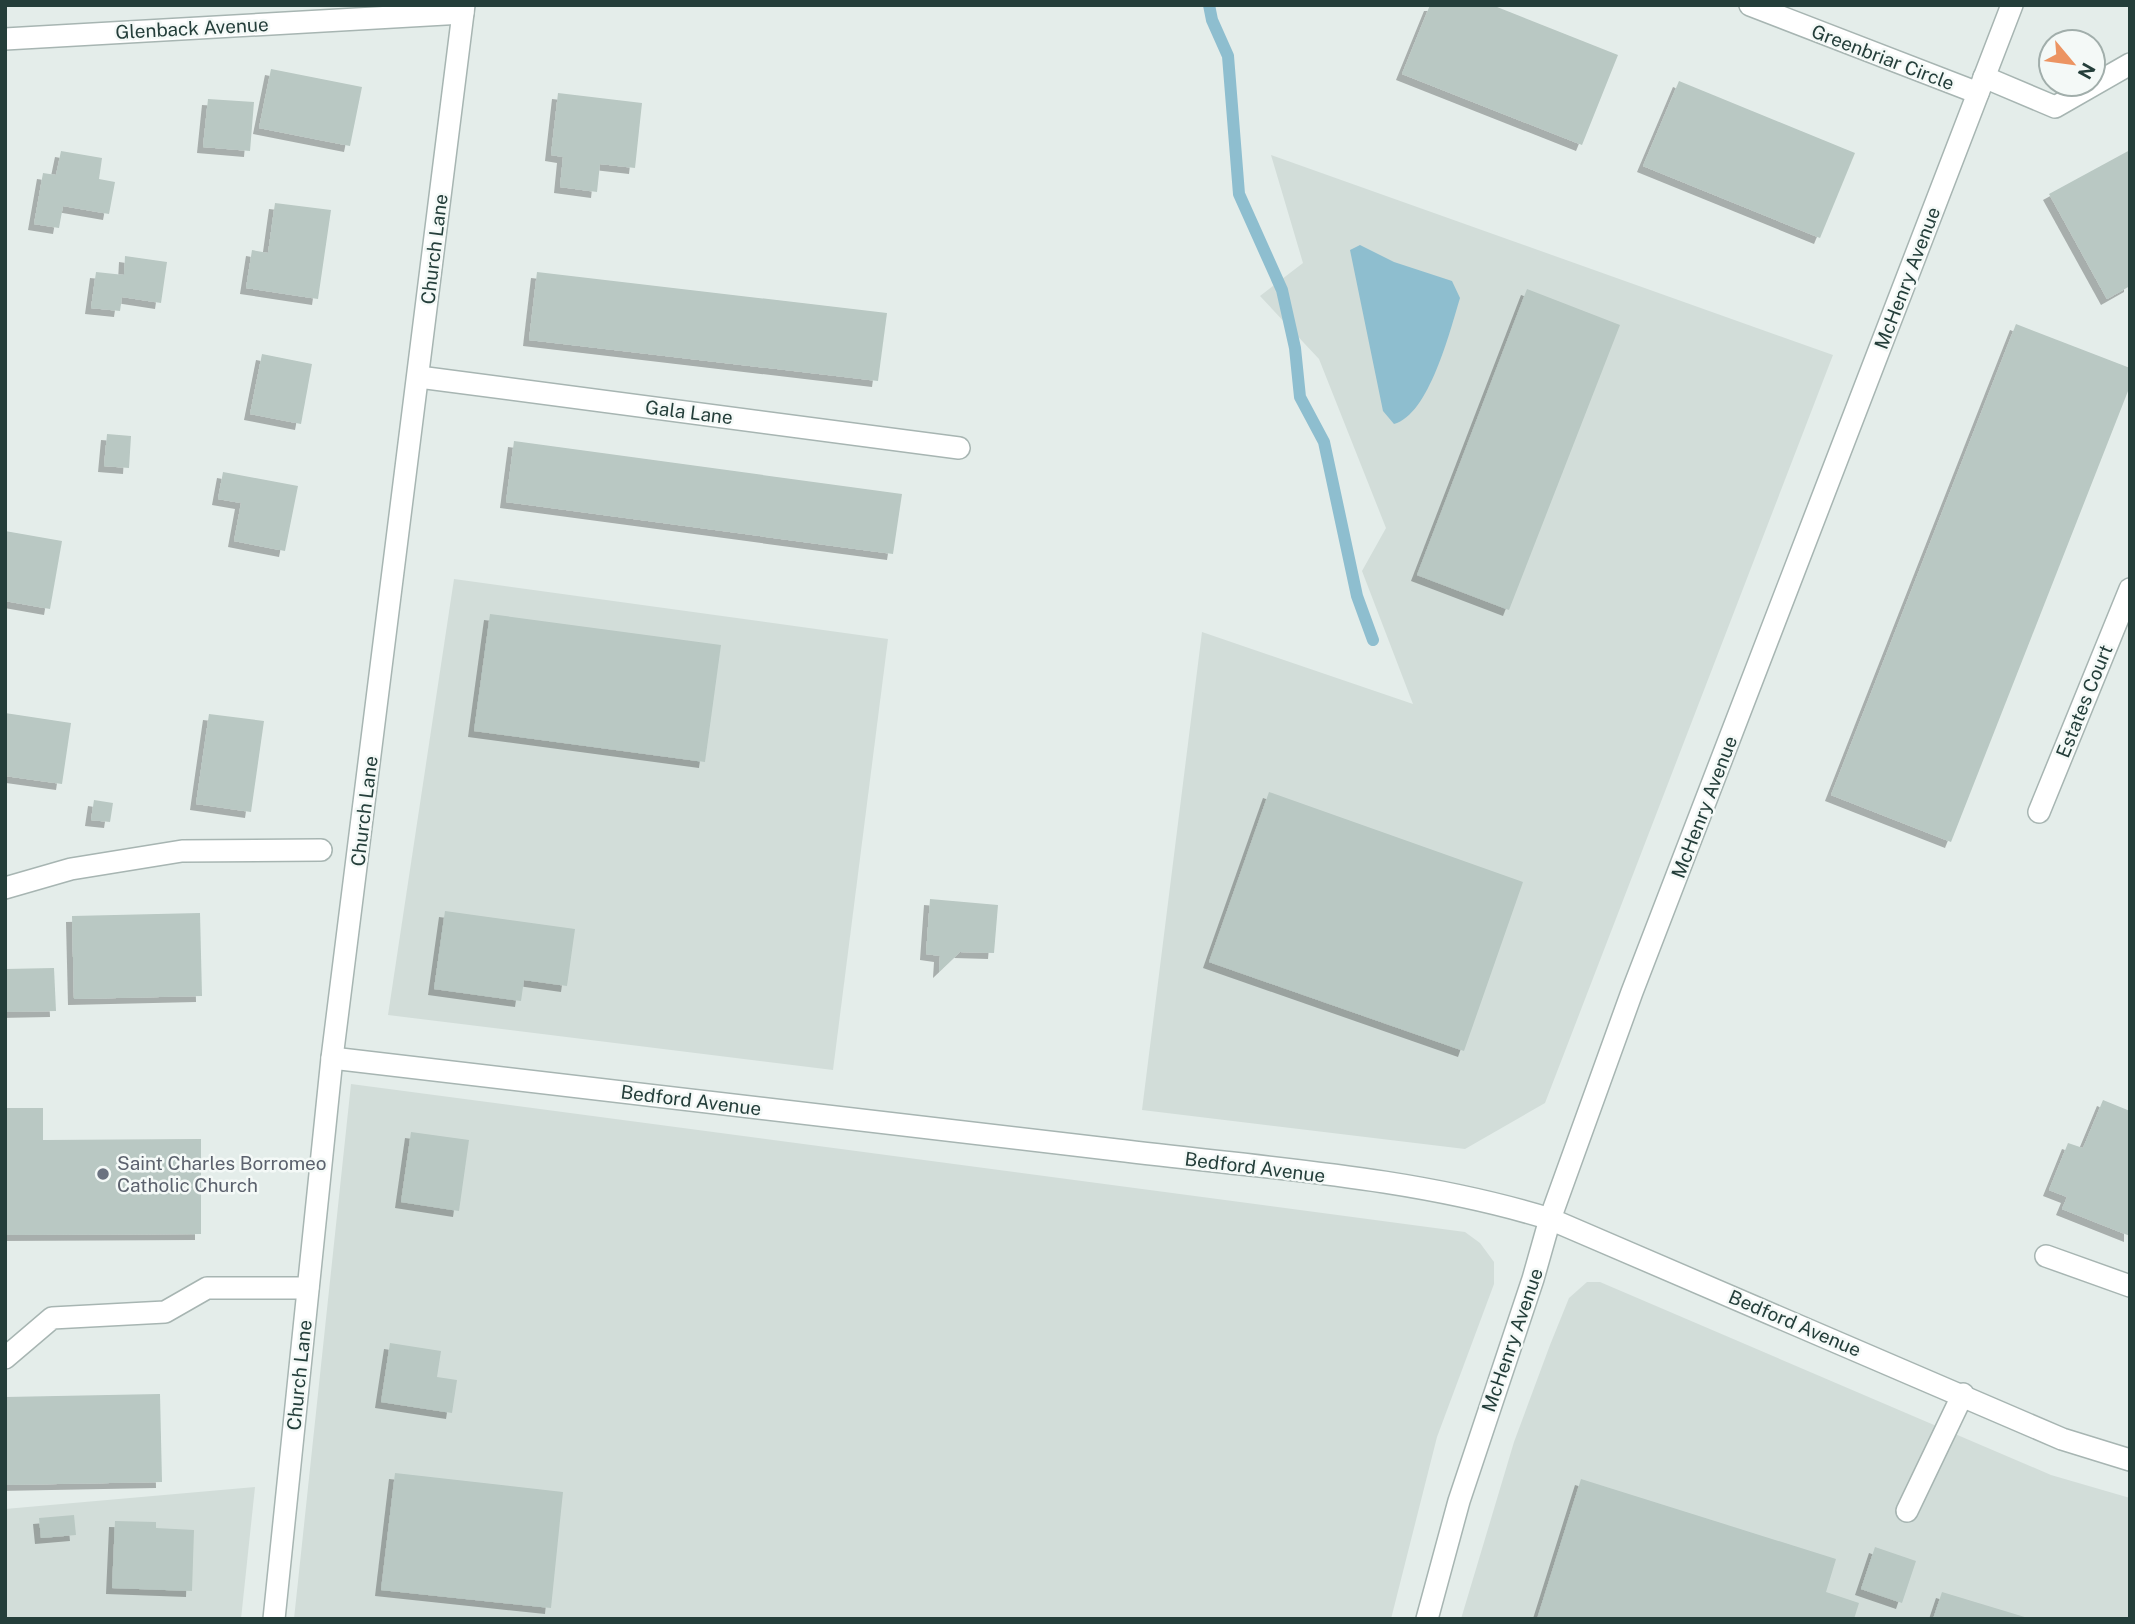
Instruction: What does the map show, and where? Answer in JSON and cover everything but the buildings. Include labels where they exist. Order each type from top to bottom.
[{"type":"street","name":"Greenbriar Circle","points":[[1749,5],[1981,85],[2055,107],[2130,64]]},
{"type":"street","name":"McHenry Avenue","points":[[1427,1619],[1459,1501],[1534,1279],[1550,1219],[1632,992],[2012,5]]},
{"type":"street","name":"Glenback Avenue","points":[[5,39],[463,9]]},
{"type":"street","name":"Church Lane","points":[[274,1619],[332,1058],[463,9]]},
{"type":"street","name":"Gala Lane","points":[[419,377],[959,448]]},
{"type":"street","name":"Estates Court","points":[[2039,812],[2130,589]]},
{"type":"street","points":[[5,888],[71,869],[182,850],[321,850]]},
{"type":"street","name":"Bedford Avenue","points":[[332,1058],[1378,1182],[1487,1200],[1550,1219],[1963,1394],[2062,1439],[2130,1460]]},
{"type":"street","points":[[2046,1256],[2130,1286]]},
{"type":"street","points":[[5,1358],[52,1318],[165,1312],[207,1288],[308,1288]]},
{"type":"street","points":[[1907,1511],[1963,1394]]},
{"type":"shaded area","points":[[1271,155],[1833,355],[1545,1103],[1465,1149],[1142,1110],[1202,632],[1413,704],[1362,571],[1386,528],[1319,359],[1260,296],[1303,263]]},
{"type":"shaded area","points":[[454,579],[888,639],[833,1070],[388,1015]]},
{"type":"shaded area","points":[[351,1084],[1465,1232],[1480,1243],[1494,1262],[1494,1284],[1437,1437],[1391,1619],[294,1619]]},
{"type":"shaded area","points":[[1587,1282],[1600,1282],[2051,1475],[2130,1498],[2130,1619],[1461,1619],[1514,1442],[1550,1345],[1569,1298]]},
{"type":"shaded area","points":[[255,1487],[241,1619],[5,1619],[5,1509]]},
{"type":"water","points":[[1360,245],[1394,262],[1452,281],[1460,298],[1444,350],[1428,389],[1418,405],[1394,424],[1383,411],[1350,250]]},
{"type":"waterway","points":[[1209,5],[1212,20],[1228,56],[1239,194],[1282,290],[1295,348],[1300,397],[1324,442],[1357,596],[1373,640]]},
{"type":"place","name":"Saint Charles Borromeo Catholic Church","points":[[103,1174]]}]
